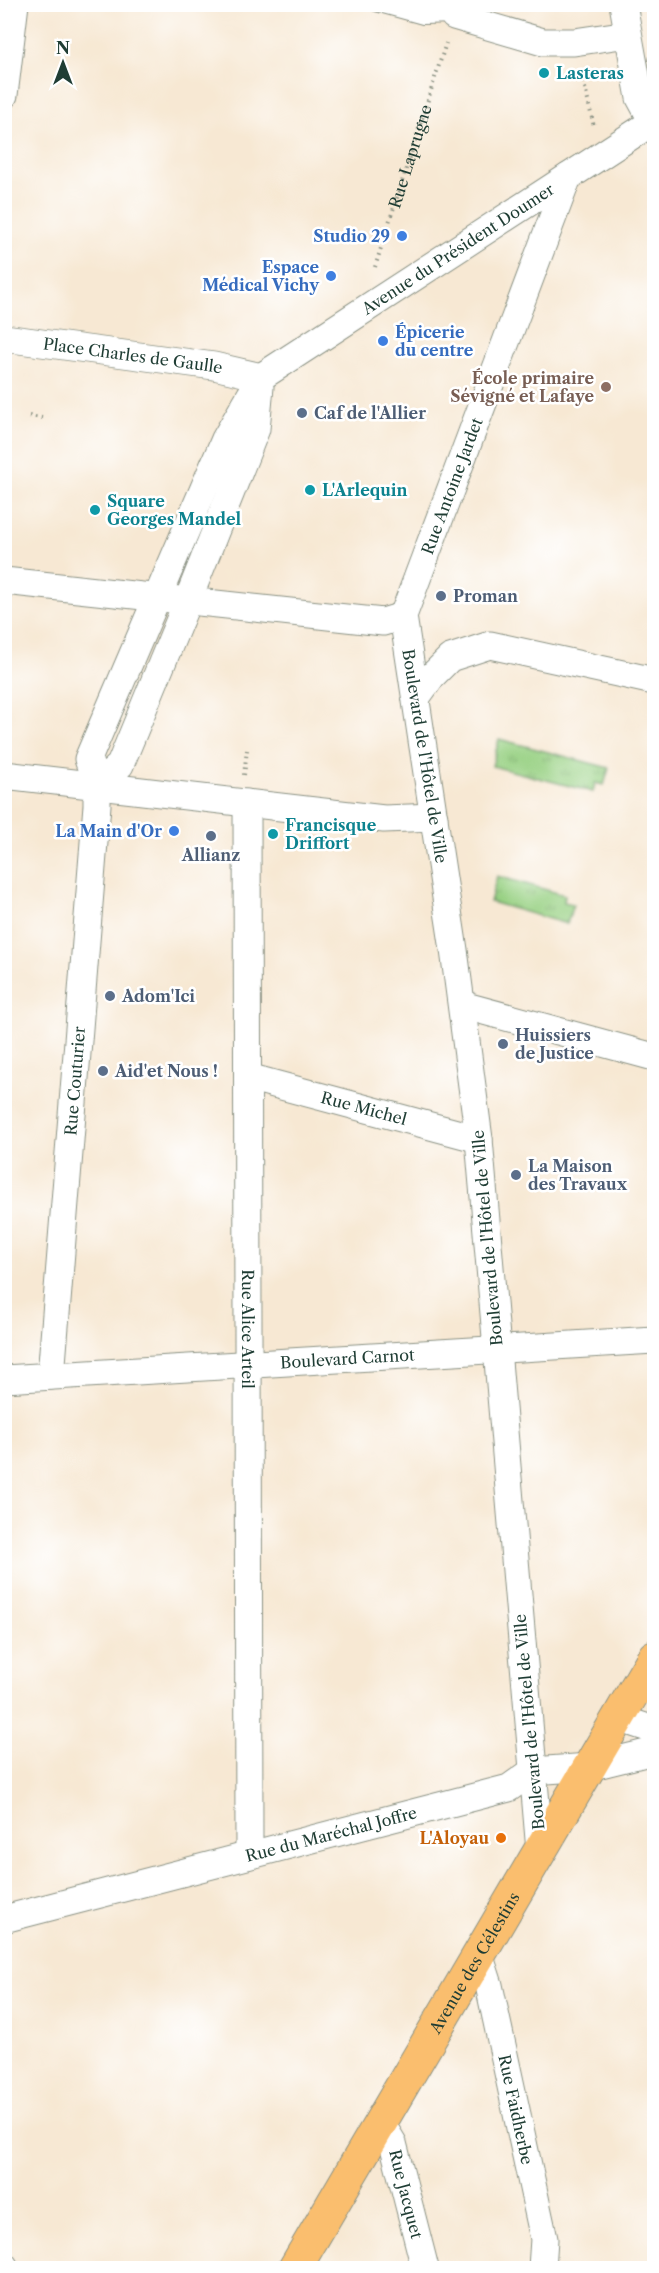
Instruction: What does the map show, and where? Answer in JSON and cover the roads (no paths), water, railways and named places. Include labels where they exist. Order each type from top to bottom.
[{"type":"main road","name":"Avenue des Célestins","points":[[295,2268],[654,1657]]},
{"type":"street","points":[[4,95],[15,4]]},
{"type":"street","points":[[622,4],[640,98],[654,122]]},
{"type":"street","points":[[452,10],[543,42],[574,42],[628,34]]},
{"type":"street","name":"Avenue du Président Doumer","points":[[261,377],[654,122]]},
{"type":"street","name":"Rue Antoine Jardet","points":[[404,622],[568,177]]},
{"type":"street","name":"Place Charles de Gaulle","points":[[4,338],[214,366],[261,377]]},
{"type":"street","points":[[97,786],[88,759],[225,439],[261,377]]},
{"type":"street","points":[[97,786],[120,765],[188,600],[256,429],[261,377]]},
{"type":"street","points":[[4,581],[383,622],[404,622]]},
{"type":"street","name":"Boulevard de l'Hôtel de Ville","points":[[404,622],[462,1005],[479,1138],[540,1851]]},
{"type":"street","points":[[416,698],[432,676],[450,658],[490,645],[654,681]]},
{"type":"street","points":[[4,775],[97,786],[245,792],[384,819],[434,817]]},
{"type":"street","name":"Rue Couturier","points":[[51,1376],[97,786]]},
{"type":"street","name":"Rue Alice Arteil","points":[[245,792],[248,1077],[249,1855]]},
{"type":"street","points":[[462,1005],[654,1056]]},
{"type":"street","name":"Rue Michel","points":[[248,1077],[479,1138]]},
{"type":"street","name":"Boulevard Carnot","points":[[4,1379],[654,1340]]},
{"type":"street","points":[[618,1718],[654,1730]]},
{"type":"street","points":[[533,1771],[590,1767],[654,1751]]},
{"type":"street","name":"Rue du Maréchal Joffre","points":[[4,1919],[509,1788],[533,1771]]},
{"type":"street","name":"Rue Faidherbe","points":[[479,1954],[489,1985],[544,2239],[542,2268]]},
{"type":"street","name":"Rue Jacquet","points":[[381,2123],[393,2143],[425,2268]]},
{"type":"lane","points":[[376,4],[423,17],[452,10]]},
{"type":"place","name":"Lasteras","points":[[544,73]]},
{"type":"place","name":"Studio 29","points":[[402,236]]},
{"type":"place","name":"Espace Médical Vichy","points":[[331,276]]},
{"type":"place","name":"Épicerie du centre","points":[[383,341]]},
{"type":"place","name":"École primaire Sévigné et Lafaye","points":[[606,387]]},
{"type":"place","name":"Caf de l'Allier","points":[[302,413]]},
{"type":"place","name":"L'Arlequin","points":[[310,490]]},
{"type":"place","name":"Square Georges Mandel","points":[[95,510]]},
{"type":"place","name":"Proman","points":[[441,596]]},
{"type":"place","name":"La Main d'Or","points":[[174,831]]},
{"type":"place","name":"Francisque Driffort","points":[[273,834]]},
{"type":"place","name":"Allianz","points":[[211,836]]},
{"type":"place","name":"Adom'Ici","points":[[110,996]]},
{"type":"place","name":"Huissiers de Justice","points":[[503,1044]]},
{"type":"place","name":"Aid'et Nous !","points":[[103,1071]]},
{"type":"place","name":"La Maison des Travaux","points":[[516,1175]]},
{"type":"place","name":"L'Aloyau","points":[[501,1838]]}]
